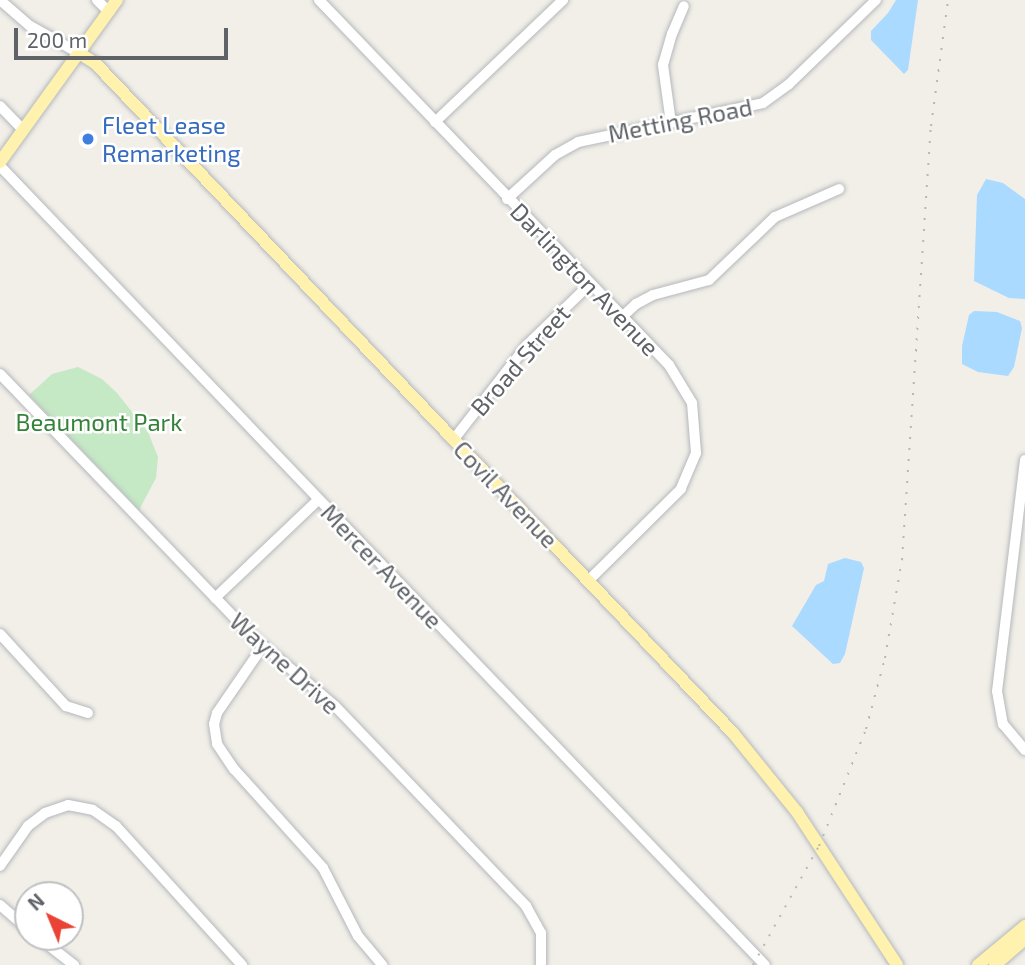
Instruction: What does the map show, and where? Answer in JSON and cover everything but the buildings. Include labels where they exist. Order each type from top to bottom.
[{"type":"main road","points":[[0,164],[117,0]]},
{"type":"main road","name":"Covil Avenue","points":[[79,52],[103,72],[454,439],[767,773],[897,965]]},
{"type":"main road","points":[[978,965],[1025,926]]},
{"type":"main road","points":[[995,965],[1025,939]]},
{"type":"street","points":[[0,0],[30,26],[79,52]]},
{"type":"street","points":[[97,0],[109,12]]},
{"type":"street","name":"Darlington Avenue","points":[[319,0],[669,365],[692,403],[696,453],[681,489],[666,507],[588,581]]},
{"type":"street","points":[[435,122],[564,0]]},
{"type":"street","name":"Metting Road","points":[[508,198],[567,147],[599,136],[748,109],[769,100],[876,0]]},
{"type":"street","points":[[671,123],[663,65],[671,34],[684,6]]},
{"type":"street","points":[[0,106],[23,130]]},
{"type":"street","name":"Mercer Avenue","points":[[0,164],[765,965]]},
{"type":"street","points":[[622,317],[636,304],[653,295],[709,280],[775,217],[797,205],[839,189]]},
{"type":"street","name":"Broad Street","points":[[454,439],[527,345],[590,284]]},
{"type":"street","name":"Wayne Drive","points":[[0,374],[263,646],[335,706],[526,906],[541,933],[541,965]]},
{"type":"street","points":[[1025,460],[1020,540],[997,701],[1003,724],[1025,750]]},
{"type":"street","points":[[215,598],[318,500]]},
{"type":"street","points":[[0,635],[66,706],[88,713]]},
{"type":"street","points":[[263,646],[217,713],[214,724],[217,744],[234,769],[323,868],[358,936],[382,965]]},
{"type":"street","points":[[0,866],[28,826],[50,810],[82,806],[104,816],[242,965]]},
{"type":"street","points":[[0,905],[14,917]]},
{"type":"street","points":[[56,951],[74,965]]},
{"type":"green space","name":"Beaumont Park","points":[[78,367],[102,379],[117,393],[148,432],[158,457],[156,478],[139,510],[29,395],[52,374]]},
{"type":"water","points":[[896,0],[918,0],[908,70],[904,74],[871,40],[871,31]]},
{"type":"water","points":[[986,179],[1003,183],[1025,199],[1025,299],[1009,298],[974,281],[977,195]]},
{"type":"water","points":[[974,311],[997,312],[1020,321],[1022,328],[1014,367],[1008,376],[978,372],[962,364],[962,346],[969,315]]},
{"type":"water","points":[[845,558],[861,562],[864,568],[845,654],[840,663],[833,664],[792,626],[816,585],[824,581],[828,564]]},
{"type":"railway","points":[[753,965],[819,846],[866,729],[885,658],[902,560],[931,126],[948,0]]},
{"type":"place","name":"Fleet Lease Remarketing","points":[[88,139]]}]
